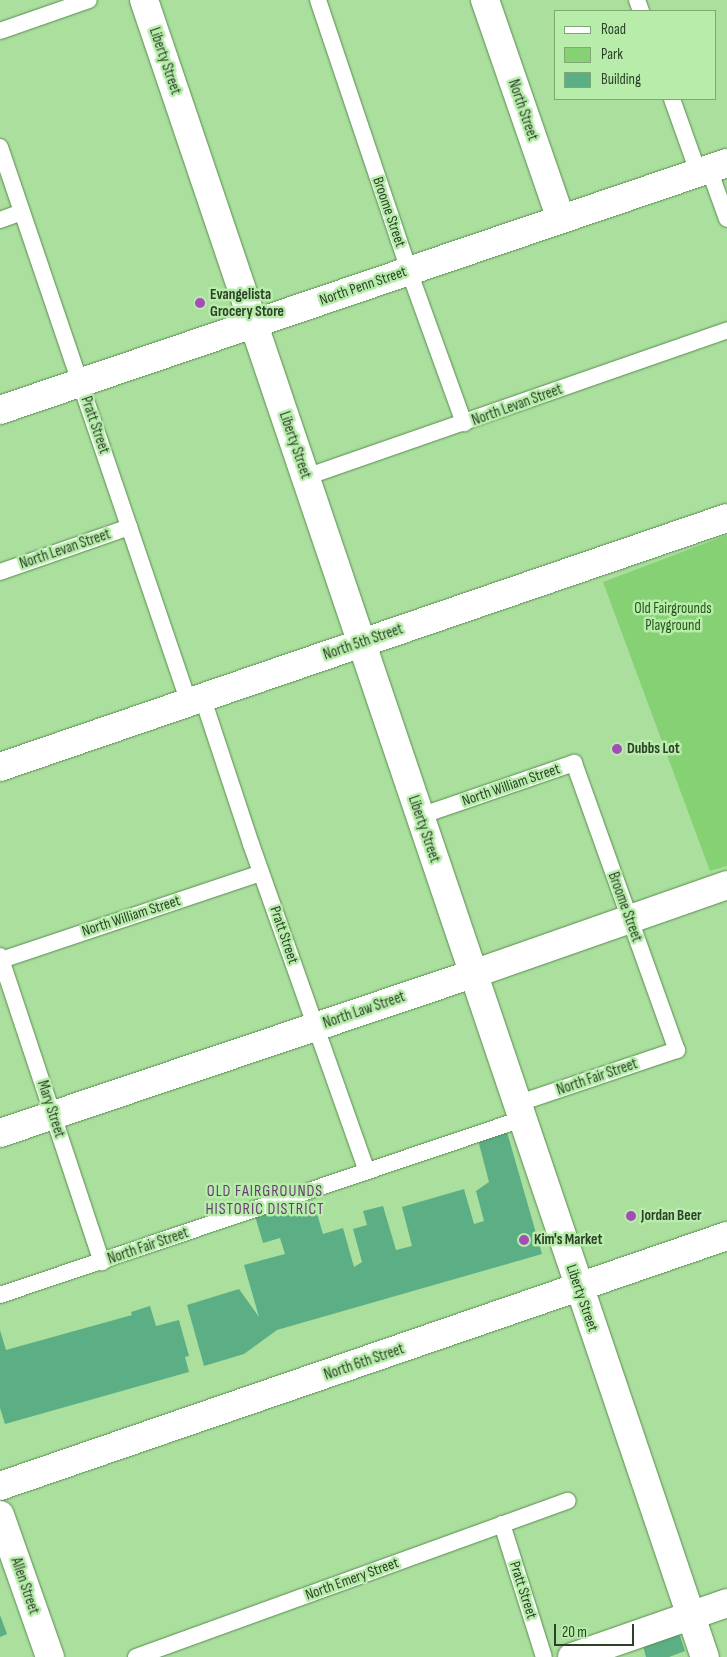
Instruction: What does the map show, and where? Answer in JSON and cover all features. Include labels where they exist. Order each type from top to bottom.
[{"type":"street","name":"Liberty Street","points":[[144,0],[705,1657]]},
{"type":"street","name":"North Street","points":[[485,0],[561,219]]},
{"type":"street","name":"North Penn Street","points":[[0,410],[711,168]]},
{"type":"street","name":"North 5th Street","points":[[0,767],[727,518]]},
{"type":"street","name":"North Law Street","points":[[0,1133],[473,974],[727,885]]},
{"type":"street","name":"North 6th Street","points":[[0,1486],[580,1289],[727,1236]]},
{"type":"street","name":"Allen Street","points":[[0,1515],[50,1657]]},
{"type":"street","points":[[572,1657],[727,1603]]},
{"type":"lane","points":[[0,31],[89,0]]},
{"type":"lane","name":"Broome Street","points":[[318,0],[409,271],[464,424]]},
{"type":"lane","points":[[673,100],[711,168],[727,219]]},
{"type":"lane","name":"Pratt Street","points":[[0,147],[129,527],[262,873],[367,1171]]},
{"type":"lane","points":[[0,220],[22,212]]},
{"type":"lane","name":"North Levan Street","points":[[306,477],[464,424],[727,330]]},
{"type":"lane","name":"North Levan Street","points":[[0,572],[129,527]]},
{"type":"lane","name":"Broome Street","points":[[574,763],[677,1050]]},
{"type":"lane","name":"North William Street","points":[[420,816],[574,763]]},
{"type":"lane","name":"North William Street","points":[[1,958],[262,873]]},
{"type":"lane","name":"Mary Street","points":[[1,958],[102,1262]]},
{"type":"lane","name":"North Fair Street","points":[[0,1295],[367,1171],[677,1050]]},
{"type":"lane","name":"North Emery Street","points":[[136,1657],[568,1501]]},
{"type":"lane","name":"Pratt Street","points":[[502,1524],[544,1657]]},
{"type":"green space","name":"Old Fairgrounds Playground","points":[[727,535],[727,866],[710,871],[603,582]]},
{"type":"building","points":[[507,1132],[542,1254],[277,1330],[244,1354],[204,1366],[187,1305],[239,1289],[259,1317],[244,1265],[285,1254],[280,1238],[263,1243],[255,1216],[313,1200],[323,1234],[343,1228],[354,1267],[362,1262],[353,1229],[367,1225],[363,1211],[383,1206],[396,1250],[412,1246],[402,1207],[464,1189],[474,1224],[484,1221],[476,1191],[489,1182],[478,1140]]},
{"type":"building","points":[[150,1306],[156,1326],[179,1320],[189,1356],[185,1357],[189,1372],[5,1424],[0,1408],[0,1330],[6,1350],[132,1315],[131,1312]]},
{"type":"building","points":[[0,1615],[7,1634],[0,1637]]},
{"type":"building","points":[[679,1633],[685,1651],[669,1657],[646,1657],[643,1646]]},
{"type":"place","name":"Evangelista Grocery Store","points":[[200,303]]},
{"type":"place","name":"Dubbs Lot","points":[[617,749]]},
{"type":"place","name":"Jordan Beer","points":[[631,1216]]},
{"type":"place","name":"Kim's Market","points":[[524,1240]]},
{"type":"district","name":"OLD FAIRGROUNDS HISTORIC DISTRICT","points":[[265,1201]]}]
